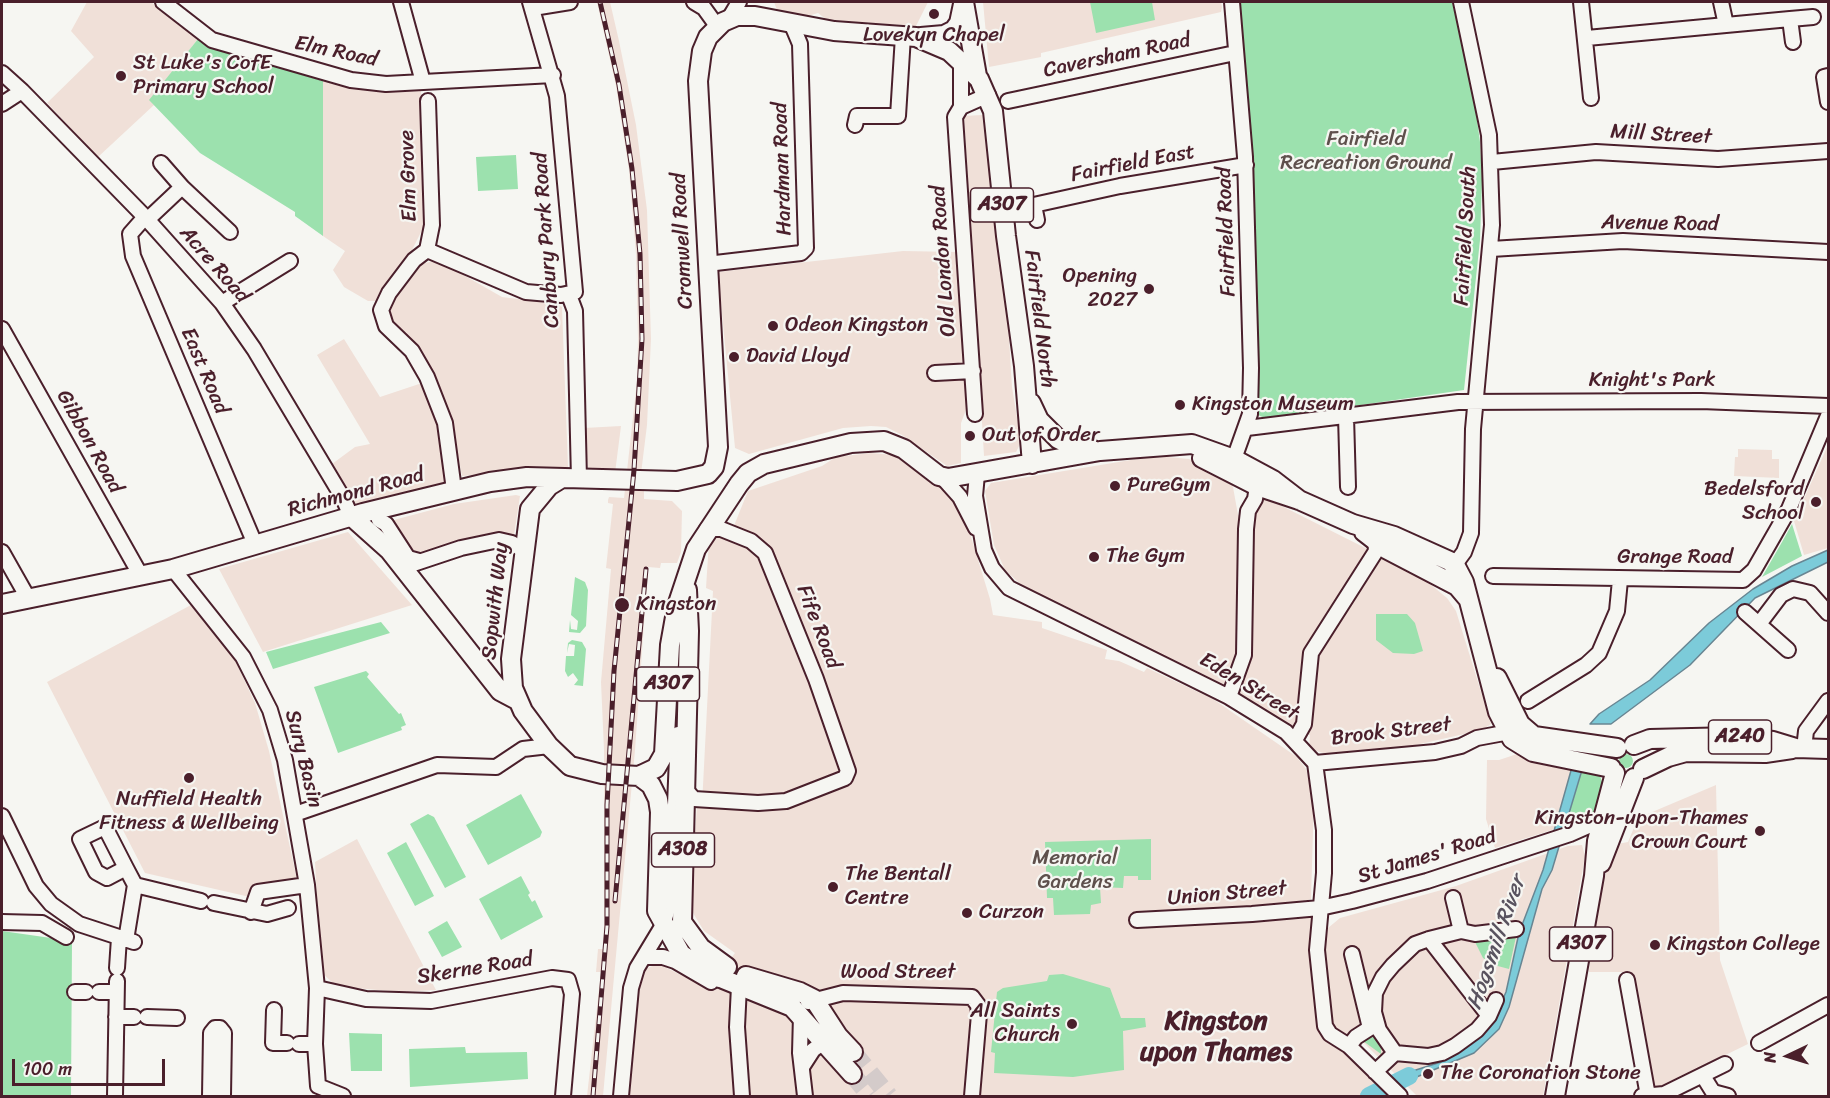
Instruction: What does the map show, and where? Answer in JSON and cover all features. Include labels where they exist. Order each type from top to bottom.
[{"type":"main road","points":[[909,37],[944,35],[954,30],[959,23],[964,2]]},
{"type":"main road","points":[[964,2],[977,76]]},
{"type":"main road","name":"A307","points":[[729,15],[753,9],[792,25],[909,37],[942,47],[977,76]]},
{"type":"main road","name":"Cromwell Road","points":[[717,457],[698,81],[702,51],[708,37],[729,15]]},
{"type":"main road","name":"Fairfield North","points":[[977,76],[988,95],[993,111],[1026,389],[1032,464]]},
{"type":"main road","name":"A307","points":[[1026,389],[1039,420],[1058,439],[1072,446],[1100,451]]},
{"type":"main road","name":"Wood Street","points":[[726,980],[682,922],[685,713],[689,631],[686,581],[696,549],[707,529],[739,484],[748,473],[764,464],[867,441],[884,441],[904,449],[943,478]]},
{"type":"main road","name":"A307","points":[[943,478],[977,474],[1100,451],[1192,444],[1234,459],[1273,480],[1299,500]]},
{"type":"main road","name":"A307","points":[[1166,445],[1211,462],[1257,486],[1299,500],[1353,524],[1378,543],[1457,586],[1469,601]]},
{"type":"main road","name":"Richmond Road","points":[[2,604],[172,569],[351,516],[380,514],[454,490],[514,478],[655,482],[695,479],[708,474],[717,457]]},
{"type":"main road","name":"Sopwith Way","points":[[571,478],[549,486],[530,509],[511,659],[513,688],[517,700],[549,747],[570,766],[581,771],[639,776]]},
{"type":"main road","points":[[380,514],[403,558],[500,691],[517,700]]},
{"type":"main road","points":[[351,516],[403,558]]},
{"type":"main road","name":"A307","points":[[1378,543],[1394,536],[1454,563],[1461,573],[1498,712],[1516,735]]},
{"type":"main road","name":"A307","points":[[639,776],[656,768],[663,754],[670,645],[677,606],[686,581]]},
{"type":"main road","points":[[1516,735],[1626,747],[1643,757],[1638,773],[1622,778],[1613,771],[1533,752],[1516,735]]},
{"type":"main road","name":"A240","points":[[1626,747],[1650,739],[1734,736],[1773,741],[1800,749]]},
{"type":"main road","points":[[1613,771],[1610,759],[1626,747]]},
{"type":"main road","name":"A240","points":[[1638,773],[1668,757],[1686,752],[1765,753],[1800,749],[1828,750]]},
{"type":"main road","name":"A307","points":[[1555,1096],[1594,876],[1597,842],[1613,771]]},
{"type":"main road","name":"A307","points":[[1594,876],[1638,773]]},
{"type":"main road","name":"A308","points":[[639,776],[651,785],[658,799],[660,812],[656,901],[663,925]]},
{"type":"main road","name":"Wood Street","points":[[663,925],[681,954],[726,980],[793,1009]]},
{"type":"main road","name":"Wood Street","points":[[726,980],[752,979],[800,992],[814,999]]},
{"type":"main road","points":[[814,999],[830,1038],[852,1074]]},
{"type":"main road","points":[[793,1009],[830,1038],[853,1052]]},
{"type":"street","name":"Elm Road","points":[[163,2],[212,40],[229,47],[351,80],[386,84],[553,75]]},
{"type":"street","points":[[401,2],[423,82]]},
{"type":"street","points":[[532,5],[570,2]]},
{"type":"street","points":[[694,2],[704,8],[729,15]]},
{"type":"street","name":"Fairfield Road","points":[[1232,2],[1246,165],[1251,368],[1247,428],[1234,459]]},
{"type":"street","name":"Fairfield South","points":[[1454,563],[1464,552],[1471,533],[1470,483],[1475,402],[1491,249],[1490,135],[1461,2]]},
{"type":"street","points":[[1581,2],[1587,38],[1590,98]]},
{"type":"street","points":[[1721,2],[1726,25]]},
{"type":"street","name":"Canbury Park Road","points":[[532,5],[553,75],[574,292],[569,295],[574,311],[571,478]]},
{"type":"street","points":[[1587,38],[1641,26],[1726,25],[1813,17]]},
{"type":"street","points":[[1790,19],[1793,42]]},
{"type":"street","name":"Hardman Road","points":[[707,264],[801,253],[806,248],[800,53],[798,36],[792,25]]},
{"type":"street","points":[[855,125],[857,116],[901,122],[909,37]]},
{"type":"street","name":"Caversham Road","points":[[1008,100],[1235,53]]},
{"type":"street","name":"Old London Road","points":[[961,61],[961,107],[955,117],[955,129],[975,414]]},
{"type":"street","name":"Acre Road","points":[[2,73],[146,218],[222,303],[254,349],[343,498],[351,516]]},
{"type":"street","points":[[1828,76],[1824,77],[1828,102]]},
{"type":"street","points":[[2,104],[22,91]]},
{"type":"street","points":[[961,107],[988,95]]},
{"type":"street","name":"Elm Grove","points":[[427,250],[432,225],[428,100]]},
{"type":"street","name":"Mill Street","points":[[1491,162],[1596,152],[1718,159],[1828,151]]},
{"type":"street","points":[[161,163],[182,187],[231,232]]},
{"type":"street","name":"Fairfield East","points":[[1037,220],[1031,206],[1120,186],[1246,165]]},
{"type":"street","name":"East Road","points":[[182,187],[130,234],[133,256],[255,544]]},
{"type":"street","name":"Avenue Road","points":[[1491,249],[1623,241],[1828,252]]},
{"type":"street","points":[[454,490],[445,423],[427,377],[412,351],[386,326],[381,310],[389,293],[414,260],[427,250],[526,292],[569,295]]},
{"type":"street","points":[[222,303],[290,261]]},
{"type":"street","name":"Gibbon Road","points":[[2,329],[141,576]]},
{"type":"street","points":[[936,373],[973,371]]},
{"type":"street","name":"Knight's Park","points":[[1247,428],[1475,402],[1701,401],[1828,406]]},
{"type":"street","points":[[1346,416],[1348,487]]},
{"type":"street","name":"Grange Road","points":[[1493,576],[1620,580],[1743,580],[1754,570],[1789,509],[1828,416]]},
{"type":"street","points":[[977,474],[975,496],[980,535]]},
{"type":"street","points":[[943,478],[960,497],[980,535]]},
{"type":"street","points":[[1229,697],[1244,655],[1248,511],[1255,499],[1257,486]]},
{"type":"street","points":[[380,514],[408,558],[403,558]]},
{"type":"street","name":"Fife Road","points":[[684,788],[694,799],[768,803],[786,801],[845,778],[848,771],[847,762],[768,558],[762,549],[751,541],[721,529],[707,529]]},
{"type":"street","name":"Eden Street","points":[[980,535],[992,568],[1009,588],[1229,697],[1295,740],[1315,763]]},
{"type":"street","points":[[403,558],[506,540],[524,551]]},
{"type":"street","points":[[1295,740],[1304,724],[1311,653],[1378,543]]},
{"type":"street","points":[[2,552],[28,598]]},
{"type":"street","points":[[1454,563],[1452,573],[1457,586]]},
{"type":"street","name":"Sury Basin","points":[[172,569],[224,632],[250,669],[270,710],[285,760],[307,885],[317,988],[316,1091]]},
{"type":"street","points":[[1528,701],[1586,665],[1599,653],[1610,633],[1617,611],[1620,580]]},
{"type":"street","points":[[1760,624],[1781,595],[1792,589],[1810,593],[1828,613]]},
{"type":"street","points":[[1745,612],[1788,650]]},
{"type":"street","points":[[1800,749],[1806,731],[1828,701]]},
{"type":"street","name":"Wood Street","points":[[621,1096],[627,1007],[637,968],[663,925],[671,899],[678,735],[685,713]]},
{"type":"street","name":"Brook Street","points":[[1315,763],[1415,755],[1472,742],[1478,745],[1516,735]]},
{"type":"street","points":[[295,814],[437,765],[496,767],[524,748],[549,747]]},
{"type":"street","points":[[1315,763],[1324,830],[1324,873],[1317,950],[1326,1029],[1349,1046],[1400,1096]]},
{"type":"street","points":[[2,816],[36,886],[51,904],[79,924],[126,940]]},
{"type":"street","name":"St James' Road","points":[[1320,908],[1427,882],[1544,841],[1569,835],[1604,819]]},
{"type":"street","points":[[1569,835],[1597,842]]},
{"type":"street","points":[[115,1096],[117,980],[135,885],[126,868]]},
{"type":"street","points":[[135,885],[251,912],[267,914],[288,908]]},
{"type":"street","points":[[251,912],[258,892],[307,885]]},
{"type":"street","points":[[1453,898],[1461,932]]},
{"type":"street","name":"Union Street","points":[[1137,920],[1320,908]]},
{"type":"street","points":[[2,922],[42,922],[66,937]]},
{"type":"street","points":[[1496,1000],[1489,1016],[1477,1030],[1443,1053],[1428,1056],[1395,1053],[1379,1030],[1374,1012],[1375,993],[1383,977],[1415,944],[1461,932],[1475,934],[1516,929]]},
{"type":"street","points":[[1429,939],[1489,1016]]},
{"type":"street","points":[[1349,1046],[1356,1037],[1370,1028],[1352,954]]},
{"type":"street","points":[[645,957],[663,957],[726,980],[737,1027],[742,1096]]},
{"type":"street","name":"Skerne Road","points":[[317,988],[366,999],[431,1001],[552,978],[568,980],[571,1001],[563,1096]]},
{"type":"street","points":[[87,992],[117,980]]},
{"type":"street","points":[[1627,980],[1645,1096],[1664,1095],[1725,1064]]},
{"type":"street","name":"Wood Street","points":[[793,1009],[814,999],[843,993],[972,997],[978,1005],[972,1096]]},
{"type":"street","points":[[1759,1043],[1828,1005]]},
{"type":"street","points":[[793,1009],[805,1096]]},
{"type":"street","points":[[274,1010],[273,1042],[315,1044]]},
{"type":"street","points":[[116,1017],[177,1018]]},
{"type":"street","points":[[210,1096],[211,1033],[215,1028],[220,1028],[224,1033],[223,1096]]},
{"type":"street","points":[[802,1066],[830,1038]]},
{"type":"street","points":[[1378,1075],[1395,1053]]},
{"type":"street","points":[[1703,1076],[1713,1092],[1728,1096]]},
{"type":"street","points":[[316,1091],[343,1096]]},
{"type":"shaded area","name":"St Luke's CofE Primary School","points":[[87,2],[151,2],[198,39],[150,100],[154,105],[98,157],[47,103],[94,57],[71,31]]},
{"type":"shaded area","points":[[597,2],[610,2],[636,125],[647,210],[651,339],[647,425],[639,490],[644,491],[644,499],[672,501],[682,511],[681,552],[677,563],[661,563],[660,568],[648,567],[635,750],[603,1096],[587,1096],[601,972],[596,972],[598,949],[603,949],[604,926],[604,750],[601,682],[611,569],[606,568],[613,504],[608,503],[608,500],[609,497],[624,498],[637,381],[638,339],[636,254],[629,170],[616,86]]},
{"type":"shaded area","points":[[774,2],[928,2],[916,26],[827,20],[818,13],[808,16],[777,10]]},
{"type":"shaded area","points":[[983,2],[1221,2],[1222,7],[1221,12],[1041,53],[1041,57],[989,67]]},
{"type":"shaded area","points":[[323,81],[375,92],[421,91],[423,228],[410,254],[376,301],[368,301],[344,287],[333,270],[345,251],[323,236]]},
{"type":"shaded area","points":[[982,115],[1008,322],[1012,387],[1021,442],[1016,452],[984,456],[964,116]]},
{"type":"shaded area","points":[[903,251],[957,252],[967,407],[961,423],[961,463],[947,466],[902,435],[886,427],[871,426],[843,428],[749,454],[735,448],[718,272]]},
{"type":"shaded area","points":[[433,261],[460,273],[502,297],[557,304],[562,307],[568,467],[462,476],[454,435],[434,378],[423,355],[389,322],[388,309],[422,264]]},
{"type":"shaded area","points":[[344,339],[380,397],[422,383],[435,410],[443,438],[450,486],[355,507],[332,464],[355,447],[370,444],[317,355]]},
{"type":"shaded area","points":[[621,426],[615,473],[588,469],[584,428]]},
{"type":"shaded area","name":"Bedelsford School","points":[[1828,445],[1828,548],[1804,555],[1794,521]]},
{"type":"shaded area","points":[[1738,449],[1772,450],[1772,459],[1779,459],[1779,478],[1734,476]]},
{"type":"shaded area","points":[[871,453],[894,455],[951,493],[964,514],[993,615],[1042,622],[1042,628],[1107,650],[1105,659],[1119,661],[1144,672],[1147,668],[1213,699],[1297,757],[1306,769],[1314,798],[1311,899],[1298,903],[1299,913],[1311,916],[1311,963],[1319,1030],[1326,1038],[1345,1049],[1376,1078],[1390,1096],[613,1096],[626,975],[659,964],[707,988],[735,953],[704,931],[693,913],[690,898],[697,807],[702,805],[713,591],[706,588],[709,541],[719,537],[729,538],[748,491],[822,466],[836,457]]},
{"type":"shaded area","points":[[1143,458],[1189,459],[1228,477],[1233,487],[1238,515],[1255,515],[1255,503],[1264,497],[1419,575],[1447,598],[1456,611],[1491,724],[1482,730],[1389,751],[1338,757],[1309,749],[1310,735],[1292,729],[1210,679],[1027,590],[1005,570],[994,545],[985,491],[991,483]]},
{"type":"shaded area","points":[[520,496],[514,535],[413,555],[390,521],[454,504]]},
{"type":"shaded area","points":[[348,532],[412,605],[263,652],[219,569]]},
{"type":"shaded area","points":[[191,605],[234,658],[255,703],[269,751],[296,875],[297,894],[263,900],[145,873],[47,682]]},
{"type":"shaded area","points":[[1520,753],[1572,767],[1555,829],[1495,848],[1486,819],[1487,760],[1499,760]]},
{"type":"shaded area","name":"Kingston College","points":[[1716,785],[1720,960],[1748,1044],[1654,1090],[1631,972],[1589,972],[1592,929],[1613,845],[1628,842],[1638,818]]},
{"type":"shaded area","points":[[357,839],[436,990],[400,992],[344,987],[335,985],[321,972],[315,862]]},
{"type":"shaded area","points":[[1582,845],[1585,856],[1543,1096],[1417,1096],[1355,1034],[1344,1034],[1332,1027],[1323,938],[1328,928],[1340,918],[1456,886],[1568,846]]},
{"type":"green space","points":[[1090,2],[1152,2],[1155,20],[1096,33]]},
{"type":"green space","name":"Fairfield Recreation Ground","points":[[1239,2],[1452,2],[1472,83],[1480,142],[1482,180],[1480,240],[1464,390],[1354,406],[1273,422],[1256,414],[1257,302],[1252,157]]},
{"type":"green space","points":[[198,39],[213,48],[323,81],[323,236],[295,216],[295,212],[200,153],[149,100]]},
{"type":"green space","points":[[516,155],[518,189],[478,191],[476,157]]},
{"type":"green space","points":[[1792,524],[1802,556],[1762,577],[1782,542]]},
{"type":"green space","points":[[575,577],[585,582],[588,590],[586,626],[580,633],[569,632],[570,620],[571,629],[577,630],[578,621],[571,615]]},
{"type":"green space","points":[[1376,614],[1407,614],[1415,623],[1423,651],[1414,654],[1393,653],[1376,640]]},
{"type":"green space","points":[[381,622],[390,633],[273,669],[266,652]]},
{"type":"green space","points":[[572,640],[582,642],[586,649],[583,686],[574,685],[578,680],[573,673],[568,677],[565,671],[566,656],[574,656],[575,645],[569,644],[567,653],[568,643]]},
{"type":"green space","points":[[366,671],[369,674],[367,677],[399,714],[401,713],[406,725],[401,727],[402,730],[338,753],[314,687]]},
{"type":"green space","points":[[1623,754],[1629,754],[1633,761],[1629,768],[1623,768],[1619,764],[1619,758]]},
{"type":"green space","points":[[1582,770],[1599,772],[1604,789],[1595,818],[1578,824],[1566,823]]},
{"type":"green space","points":[[521,794],[542,832],[540,837],[488,865],[466,825]]},
{"type":"green space","points":[[428,814],[434,817],[466,877],[445,888],[410,824]]},
{"type":"green space","name":"Memorial Gardens","points":[[1151,839],[1151,880],[1138,880],[1138,876],[1124,876],[1123,888],[1100,887],[1101,903],[1091,905],[1090,914],[1054,915],[1053,898],[1047,898],[1045,842]]},
{"type":"green space","points":[[406,842],[434,896],[415,906],[387,853]]},
{"type":"green space","points":[[521,876],[530,893],[528,895],[532,902],[535,900],[543,917],[501,940],[479,899]]},
{"type":"green space","points":[[447,921],[462,947],[442,957],[428,932]]},
{"type":"green space","points":[[2,931],[72,941],[71,1096],[2,1096]]},
{"type":"green space","points":[[1517,932],[1509,969],[1494,965],[1483,958],[1473,938]]},
{"type":"green space","points":[[1063,974],[1110,988],[1121,1018],[1145,1018],[1146,1027],[1123,1031],[1124,1070],[1073,1077],[994,1073],[995,1053],[991,1052],[997,992],[1003,988],[1047,981],[1049,975]]},
{"type":"green space","points":[[349,1033],[382,1034],[382,1071],[351,1071]]},
{"type":"green space","points":[[1371,1037],[1377,1038],[1381,1043],[1381,1054],[1363,1041]]},
{"type":"green space","points":[[465,1047],[466,1053],[527,1052],[528,1079],[410,1087],[409,1049]]},
{"type":"water","points":[[1828,550],[1828,562],[1755,598],[1690,665],[1611,724],[1590,724],[1599,714],[1650,680],[1709,623],[1753,589],[1792,566]]},
{"type":"water","points":[[1572,767],[1582,770],[1552,870],[1542,889],[1509,1007],[1499,1029],[1474,1053],[1407,1081],[1400,1075],[1441,1062],[1479,1037],[1495,1017],[1506,992],[1519,933],[1543,870]]},
{"type":"waterway","name":"Hogsmill River","points":[[1369,1096],[1409,1076]]},
{"type":"tunnel","points":[[853,1052],[889,1096]]},
{"type":"tunnel","points":[[852,1074],[870,1096]]},
{"type":"railway","points":[[593,1096],[607,926],[607,805],[614,671],[634,470],[642,339],[640,254],[632,169],[619,85],[600,2]]},
{"type":"railway","points":[[615,901],[646,569]]},
{"type":"place","name":"Lovekyn Chapel","points":[[934,14]]},
{"type":"place","name":"St Luke's CofE Primary School","points":[[121,76]]},
{"type":"place","name":"Opening 2027","points":[[1149,289]]},
{"type":"place","name":"Odeon Kingston","points":[[773,326]]},
{"type":"place","name":"David Lloyd","points":[[734,357]]},
{"type":"place","name":"Kingston Museum","points":[[1180,405]]},
{"type":"place","name":"Out of Order","points":[[970,436]]},
{"type":"place","name":"PureGym","points":[[1115,486]]},
{"type":"place","name":"Bedelsford School","points":[[1816,502]]},
{"type":"place","name":"The Gym","points":[[1094,557]]},
{"type":"place","name":"Kingston","points":[[622,605]]},
{"type":"place","name":"Nuffield Health Fitness & Wellbeing","points":[[189,778]]},
{"type":"place","name":"Kingston-upon-Thames Crown Court","points":[[1760,831]]},
{"type":"place","name":"The Bentall Centre","points":[[833,887]]},
{"type":"place","name":"Curzon","points":[[967,913]]},
{"type":"place","name":"Kingston College","points":[[1655,945]]},
{"type":"place","name":"All Saints Church","points":[[1072,1024]]},
{"type":"place","name":"The Coronation Stone","points":[[1428,1074]]},
{"type":"district","name":"Kingston upon Thames","points":[[1216,1038]]}]
